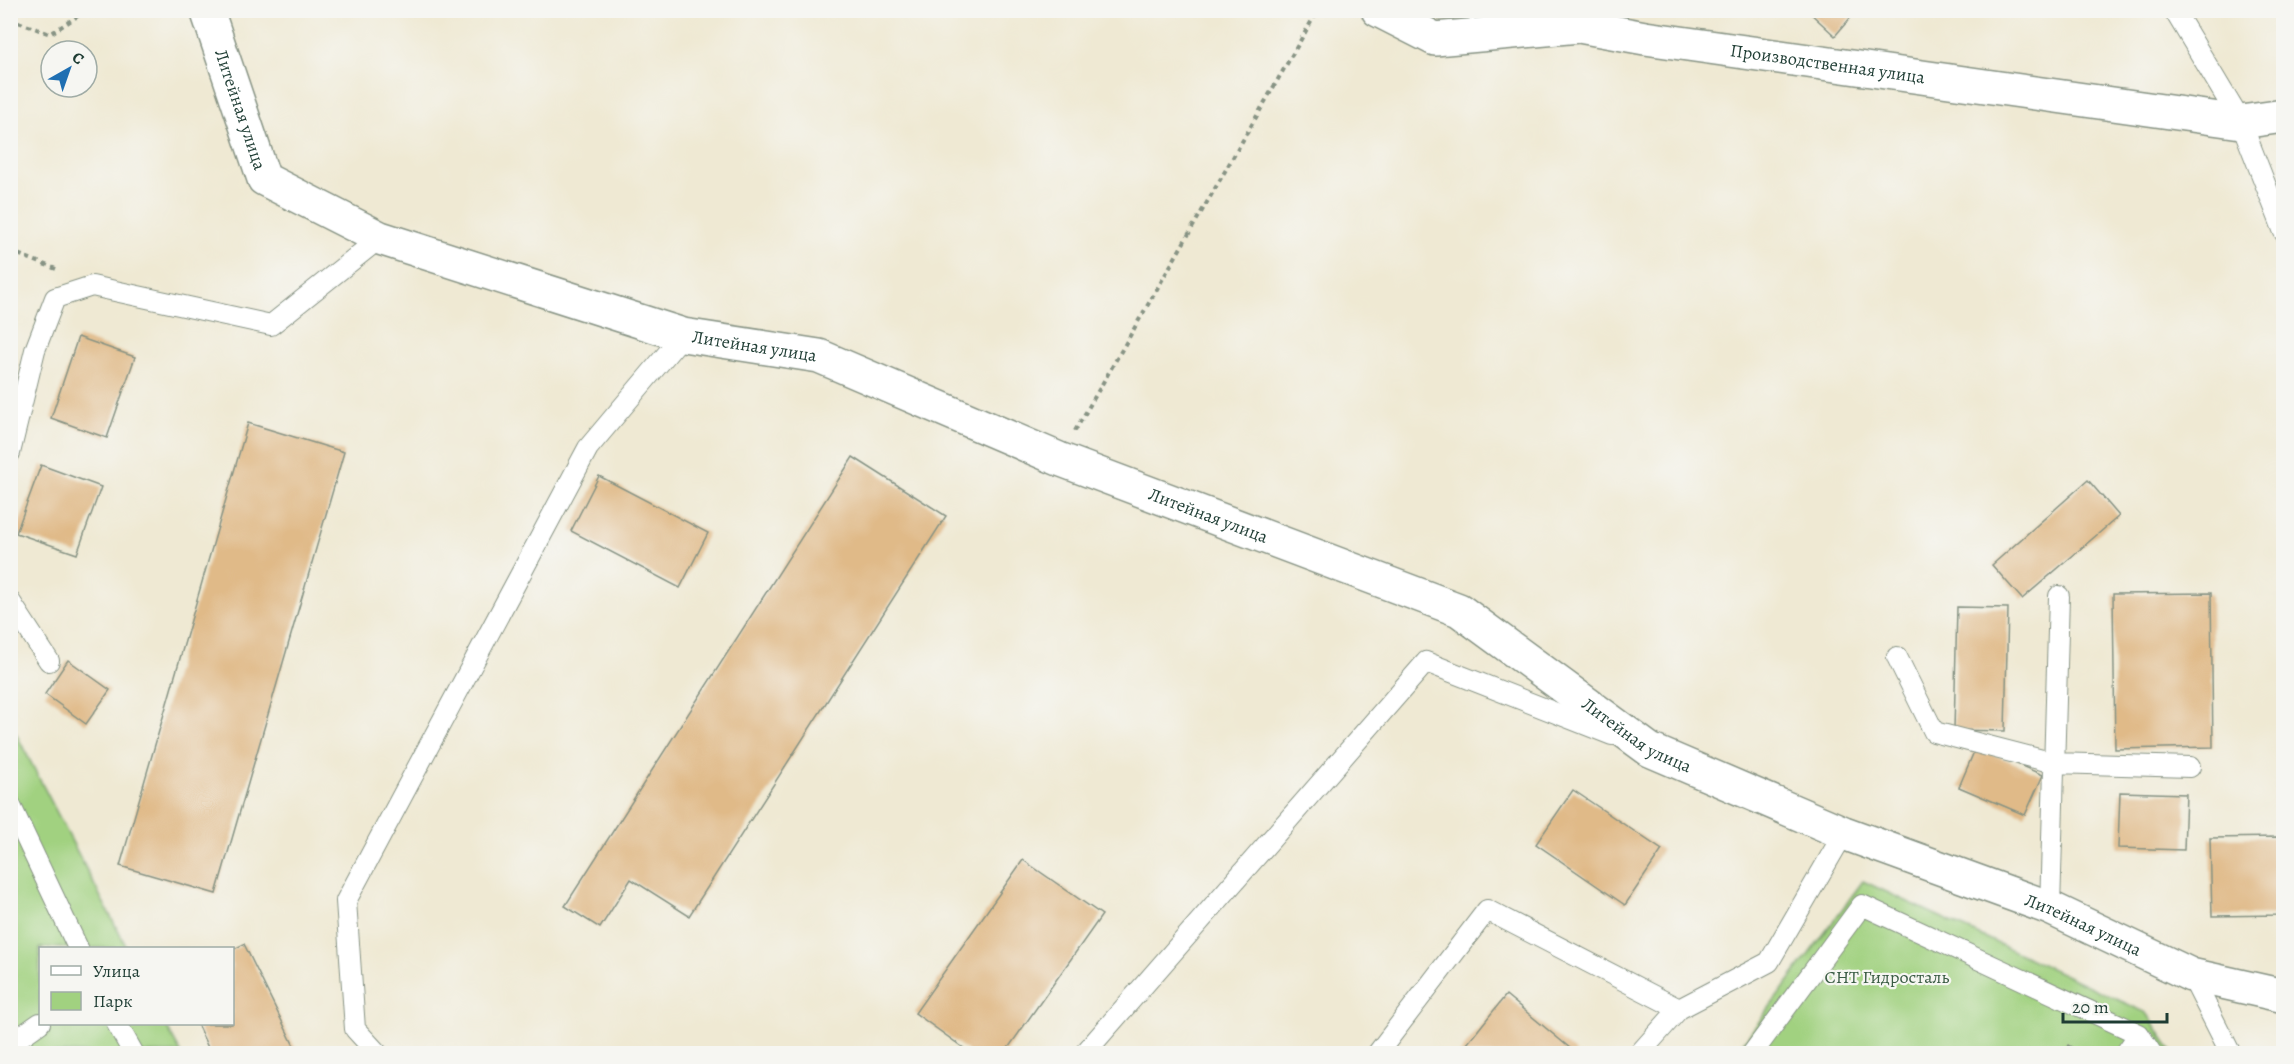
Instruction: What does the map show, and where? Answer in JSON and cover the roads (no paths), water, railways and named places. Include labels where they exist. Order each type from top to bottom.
[{"type":"street","name":"Литейная улица","points":[[207,10],[264,179],[380,238],[683,335],[819,356],[1059,459],[1460,610],[1650,750],[1844,833],[2050,908],[2191,975],[2283,996]]},
{"type":"street","name":"Производственная улица","points":[[1377,10],[1435,39],[1568,18],[1645,38],[2241,122],[2283,116]]},
{"type":"lane","points":[[2174,10],[2241,122],[2283,232]]},
{"type":"lane","points":[[10,453],[35,350],[55,298],[92,286],[271,325],[380,238]]},
{"type":"lane","points":[[378,1053],[355,1029],[346,901],[588,448],[683,335]]},
{"type":"lane","points":[[2050,908],[2059,596]]},
{"type":"lane","points":[[10,601],[49,661]]},
{"type":"lane","points":[[1897,657],[1934,732],[2054,762],[2190,767]]},
{"type":"lane","points":[[1084,1053],[1426,662],[1650,750]]},
{"type":"lane","points":[[10,804],[78,947]]},
{"type":"lane","points":[[1639,1053],[1679,1009],[1769,962],[1844,833]]},
{"type":"lane","points":[[1752,1053],[1862,905],[2139,1034],[2152,1053]]},
{"type":"lane","points":[[1377,1053],[1487,910],[1679,1009]]},
{"type":"lane","points":[[2191,975],[2231,1053]]},
{"type":"lane","points":[[10,1044],[39,1024]]},
{"type":"lane","points":[[118,1025],[134,1053]]},
{"type":"lane","points":[[2125,1053],[2139,1034]]},
{"type":"park label","name":"СНТ Гидросталь","points":[[1887,977]]}]
